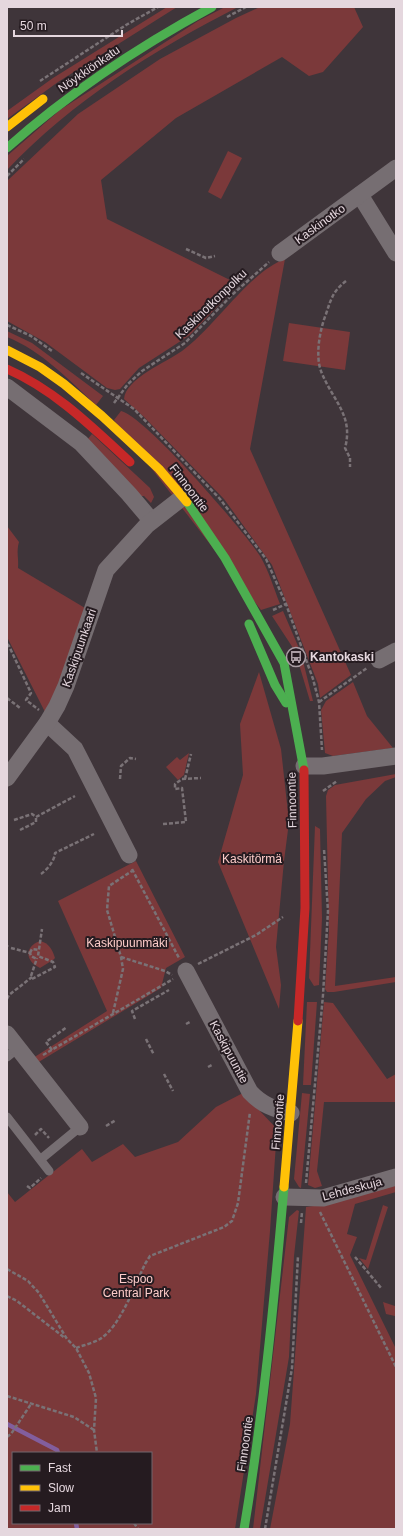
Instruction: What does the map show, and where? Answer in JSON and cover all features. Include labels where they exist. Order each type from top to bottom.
[{"type":"main road","name":"Nöykkiönkatu","points":[[7,148],[28,128],[96,75],[168,30],[212,7]]},
{"type":"main road","name":"Nöykkiönkatu","points":[[7,127],[48,95]]},
{"type":"main road","name":"Finnoontie","points":[[7,350],[40,367],[97,411],[159,469],[174,503],[225,558],[284,663],[304,766],[305,908],[284,1197],[257,1452],[244,1529]]},
{"type":"main road","points":[[7,369],[40,386],[93,428],[140,470]]},
{"type":"main road","points":[[230,587],[238,600]]},
{"type":"main road","name":"Finnoontie","points":[[245,614],[274,685],[294,716]]},
{"type":"street","name":"Kaskinotko","points":[[280,253],[396,168]]},
{"type":"street","points":[[360,195],[396,253]]},
{"type":"street","points":[[7,387],[81,443],[152,520]]},
{"type":"street","name":"Kaskipuunkaari","points":[[7,778],[48,720],[66,686],[106,570],[152,520],[174,503]]},
{"type":"street","points":[[379,660],[396,651]]},
{"type":"street","points":[[48,720],[75,749],[130,863]]},
{"type":"street","points":[[304,766],[396,756]]},
{"type":"street","name":"Kaskipuuntie","points":[[181,974],[250,1092],[259,1102],[273,1109],[291,1113]]},
{"type":"street","points":[[7,1034],[12,1053],[29,1064],[80,1127]]},
{"type":"street","name":"Lehdeskuja","points":[[284,1197],[314,1199],[323,1198],[396,1177]]},
{"type":"lane","points":[[7,1117],[50,1171]]},
{"type":"lane","points":[[41,1159],[80,1127]]},
{"type":"path","points":[[35,84],[126,25],[158,7]]},
{"type":"path","points":[[226,17],[246,7]]},
{"type":"path","points":[[7,176],[28,155]]},
{"type":"path","points":[[186,249],[206,258],[215,256]]},
{"type":"path","name":"Kaskinotkonpolku","points":[[118,398],[128,384],[142,371],[185,343],[233,294],[280,253]]},
{"type":"path","points":[[346,281],[336,289],[320,329],[319,346],[320,370],[342,410],[348,427],[348,436],[345,448],[350,458],[350,467]]},
{"type":"path","points":[[7,644],[10,646],[31,693],[26,700],[48,720]]},
{"type":"path","points":[[318,702],[379,660]]},
{"type":"path","points":[[7,698],[20,708]]},
{"type":"path","points":[[185,779],[191,754]]},
{"type":"path","points":[[120,779],[121,766],[130,758],[136,759]]},
{"type":"path","points":[[163,824],[186,822],[182,788],[175,789],[176,784],[185,779],[201,778]]},
{"type":"path","points":[[323,791],[334,782],[341,780]]},
{"type":"path","points":[[36,817],[75,796]]},
{"type":"path","points":[[14,820],[32,814],[36,817]]},
{"type":"path","points":[[20,830],[36,822],[36,817]]},
{"type":"path","points":[[41,874],[46,870],[55,857],[55,853],[94,834]]},
{"type":"path","points":[[113,1014],[123,969],[121,957],[107,910],[109,886],[130,863],[181,974]]},
{"type":"path","points":[[29,1064],[181,974],[256,935],[283,916]]},
{"type":"path","points":[[32,977],[38,957],[42,929]]},
{"type":"path","points":[[7,999],[9,995],[32,977],[55,967],[53,962],[31,956],[30,953],[11,948]]},
{"type":"path","points":[[30,953],[32,950],[39,950]]},
{"type":"path","points":[[121,957],[165,971],[181,974]]},
{"type":"path","points":[[135,1019],[132,1011],[169,990]]},
{"type":"path","points":[[186,1024],[190,1022]]},
{"type":"path","points":[[52,1050],[46,1042],[67,1027]]},
{"type":"path","points":[[146,1039],[154,1056]]},
{"type":"path","points":[[208,1067],[212,1065]]},
{"type":"path","points":[[164,1074],[173,1091]]},
{"type":"path","points":[[76,1348],[100,1339],[110,1330],[119,1317],[150,1256],[224,1227],[232,1221],[238,1203],[250,1110],[259,1102]]},
{"type":"path","points":[[106,1126],[116,1120]]},
{"type":"path","points":[[27,1142],[42,1129],[56,1147]]},
{"type":"path","points":[[27,1186],[30,1188],[50,1171]]},
{"type":"path","points":[[314,1199],[396,1367]]},
{"type":"path","points":[[355,1258],[382,1289]]},
{"type":"path","points":[[7,1268],[28,1281],[39,1293],[68,1339],[76,1348],[89,1373],[96,1398],[94,1430],[97,1452]]},
{"type":"path","points":[[7,1296],[17,1301],[68,1339]]},
{"type":"path","points":[[7,1396],[74,1417],[94,1430]]},
{"type":"path","points":[[7,1437],[11,1434],[31,1404]]},
{"type":"green space","points":[[167,7],[177,7],[58,82],[7,119],[7,111],[53,78]]},
{"type":"green space","points":[[225,7],[238,7],[145,59],[115,79],[59,121],[7,170],[7,156],[60,110],[198,21]]},
{"type":"green space","points":[[260,7],[354,7],[363,27],[323,72],[309,76],[282,57],[176,118],[101,180],[107,219],[234,282],[237,286],[190,335],[139,368],[120,389],[115,390],[107,388],[45,342],[7,321],[7,181],[78,114],[160,59],[236,18]]},
{"type":"green space","points":[[228,151],[242,158],[221,199],[208,192]]},
{"type":"green space","points":[[285,259],[250,449],[351,675],[320,698],[318,684],[272,565],[224,499],[144,417],[124,399],[126,391],[139,377],[182,351],[207,328],[258,275]]},
{"type":"green space","points":[[289,323],[350,332],[345,370],[283,361]]},
{"type":"green space","points":[[7,331],[32,343],[103,396],[96,405],[43,358],[20,343],[7,337]]},
{"type":"green space","points":[[121,411],[151,432],[194,476],[235,524],[260,556],[269,574],[280,604],[261,610],[114,420]]},
{"type":"green space","points":[[92,434],[150,488],[154,497],[151,503],[144,496],[135,496],[87,440]]},
{"type":"green space","points":[[7,526],[19,542],[18,568],[85,608],[59,684],[45,712],[7,637]]},
{"type":"green space","points":[[283,611],[301,653],[313,701],[310,701],[295,651],[272,616]]},
{"type":"green space","name":"Kaskitörmä","points":[[259,672],[281,749],[289,822],[276,947],[281,985],[279,1009],[218,862],[243,775],[240,724]]},
{"type":"green space","points":[[353,682],[367,716],[393,748],[333,756],[325,753],[321,710],[326,701]]},
{"type":"green space","points":[[189,753],[184,775],[178,780],[166,767],[177,757],[180,760]]},
{"type":"green space","points":[[396,774],[396,777],[385,781],[366,799],[342,833],[335,986],[396,977],[396,982],[327,992],[325,989],[329,930],[326,796],[328,790],[335,785]]},
{"type":"green space","points":[[315,826],[320,829],[322,918],[319,985],[314,986],[309,978]]},
{"type":"green space","name":"Kaskipuunmäki","points":[[136,861],[185,957],[166,968],[161,988],[37,1063],[33,1058],[107,1011],[58,901]]},
{"type":"green space","points":[[40,941],[46,943],[50,947],[55,958],[40,968],[31,962],[28,954],[31,947]]},
{"type":"green space","points":[[307,1002],[317,1002],[311,1085],[303,1085]]},
{"type":"green space","points":[[324,1002],[333,1003],[387,1079],[396,1074],[396,1102],[324,1102],[317,1171],[322,1186],[315,1188],[308,1185]]},
{"type":"green space","name":"Espoo Central Park","points":[[243,1093],[277,1129],[256,1394],[235,1529],[7,1529],[7,1192],[15,1202],[82,1149],[92,1162],[123,1144],[135,1157],[178,1142],[216,1107]]},
{"type":"green space","points":[[302,1093],[310,1094],[301,1188],[294,1179]]},
{"type":"green space","points":[[396,1181],[396,1192],[355,1204],[347,1234],[357,1237],[350,1255],[396,1349],[396,1529],[270,1529],[290,1424],[306,1207],[320,1205]]},
{"type":"green space","points":[[383,1205],[388,1207],[368,1269],[359,1258],[366,1260]]},
{"type":"green space","points":[[297,1210],[299,1211],[294,1256],[289,1357],[260,1529],[253,1529],[289,1217]]},
{"type":"green space","points":[[383,1302],[395,1306],[396,1303],[395,1316],[386,1314]]},
{"type":"waterway","points":[[7,1424],[57,1450],[58,1452]]},
{"type":"waterway","points":[[76,1524],[77,1529]]},
{"type":"traffic: fast","points":[[7,148],[80,89],[131,54],[212,7]]},
{"type":"traffic: fast","points":[[187,502],[225,558],[284,663],[304,770]]},
{"type":"traffic: fast","points":[[249,624],[275,685],[286,703]]},
{"type":"traffic: fast","points":[[244,1529],[257,1444],[267,1359],[284,1187]]},
{"type":"traffic: slow","points":[[7,127],[43,99]]},
{"type":"traffic: slow","points":[[7,350],[40,367],[64,384],[102,416],[159,469],[187,502]]},
{"type":"traffic: slow","points":[[284,1187],[298,1021]]},
{"type":"traffic: jam","points":[[7,369],[41,387],[57,398],[130,462]]},
{"type":"traffic: jam","points":[[298,1021],[305,908],[304,770]]},
{"type":"place","name":"Kantokaski","points":[[296,657]]}]
